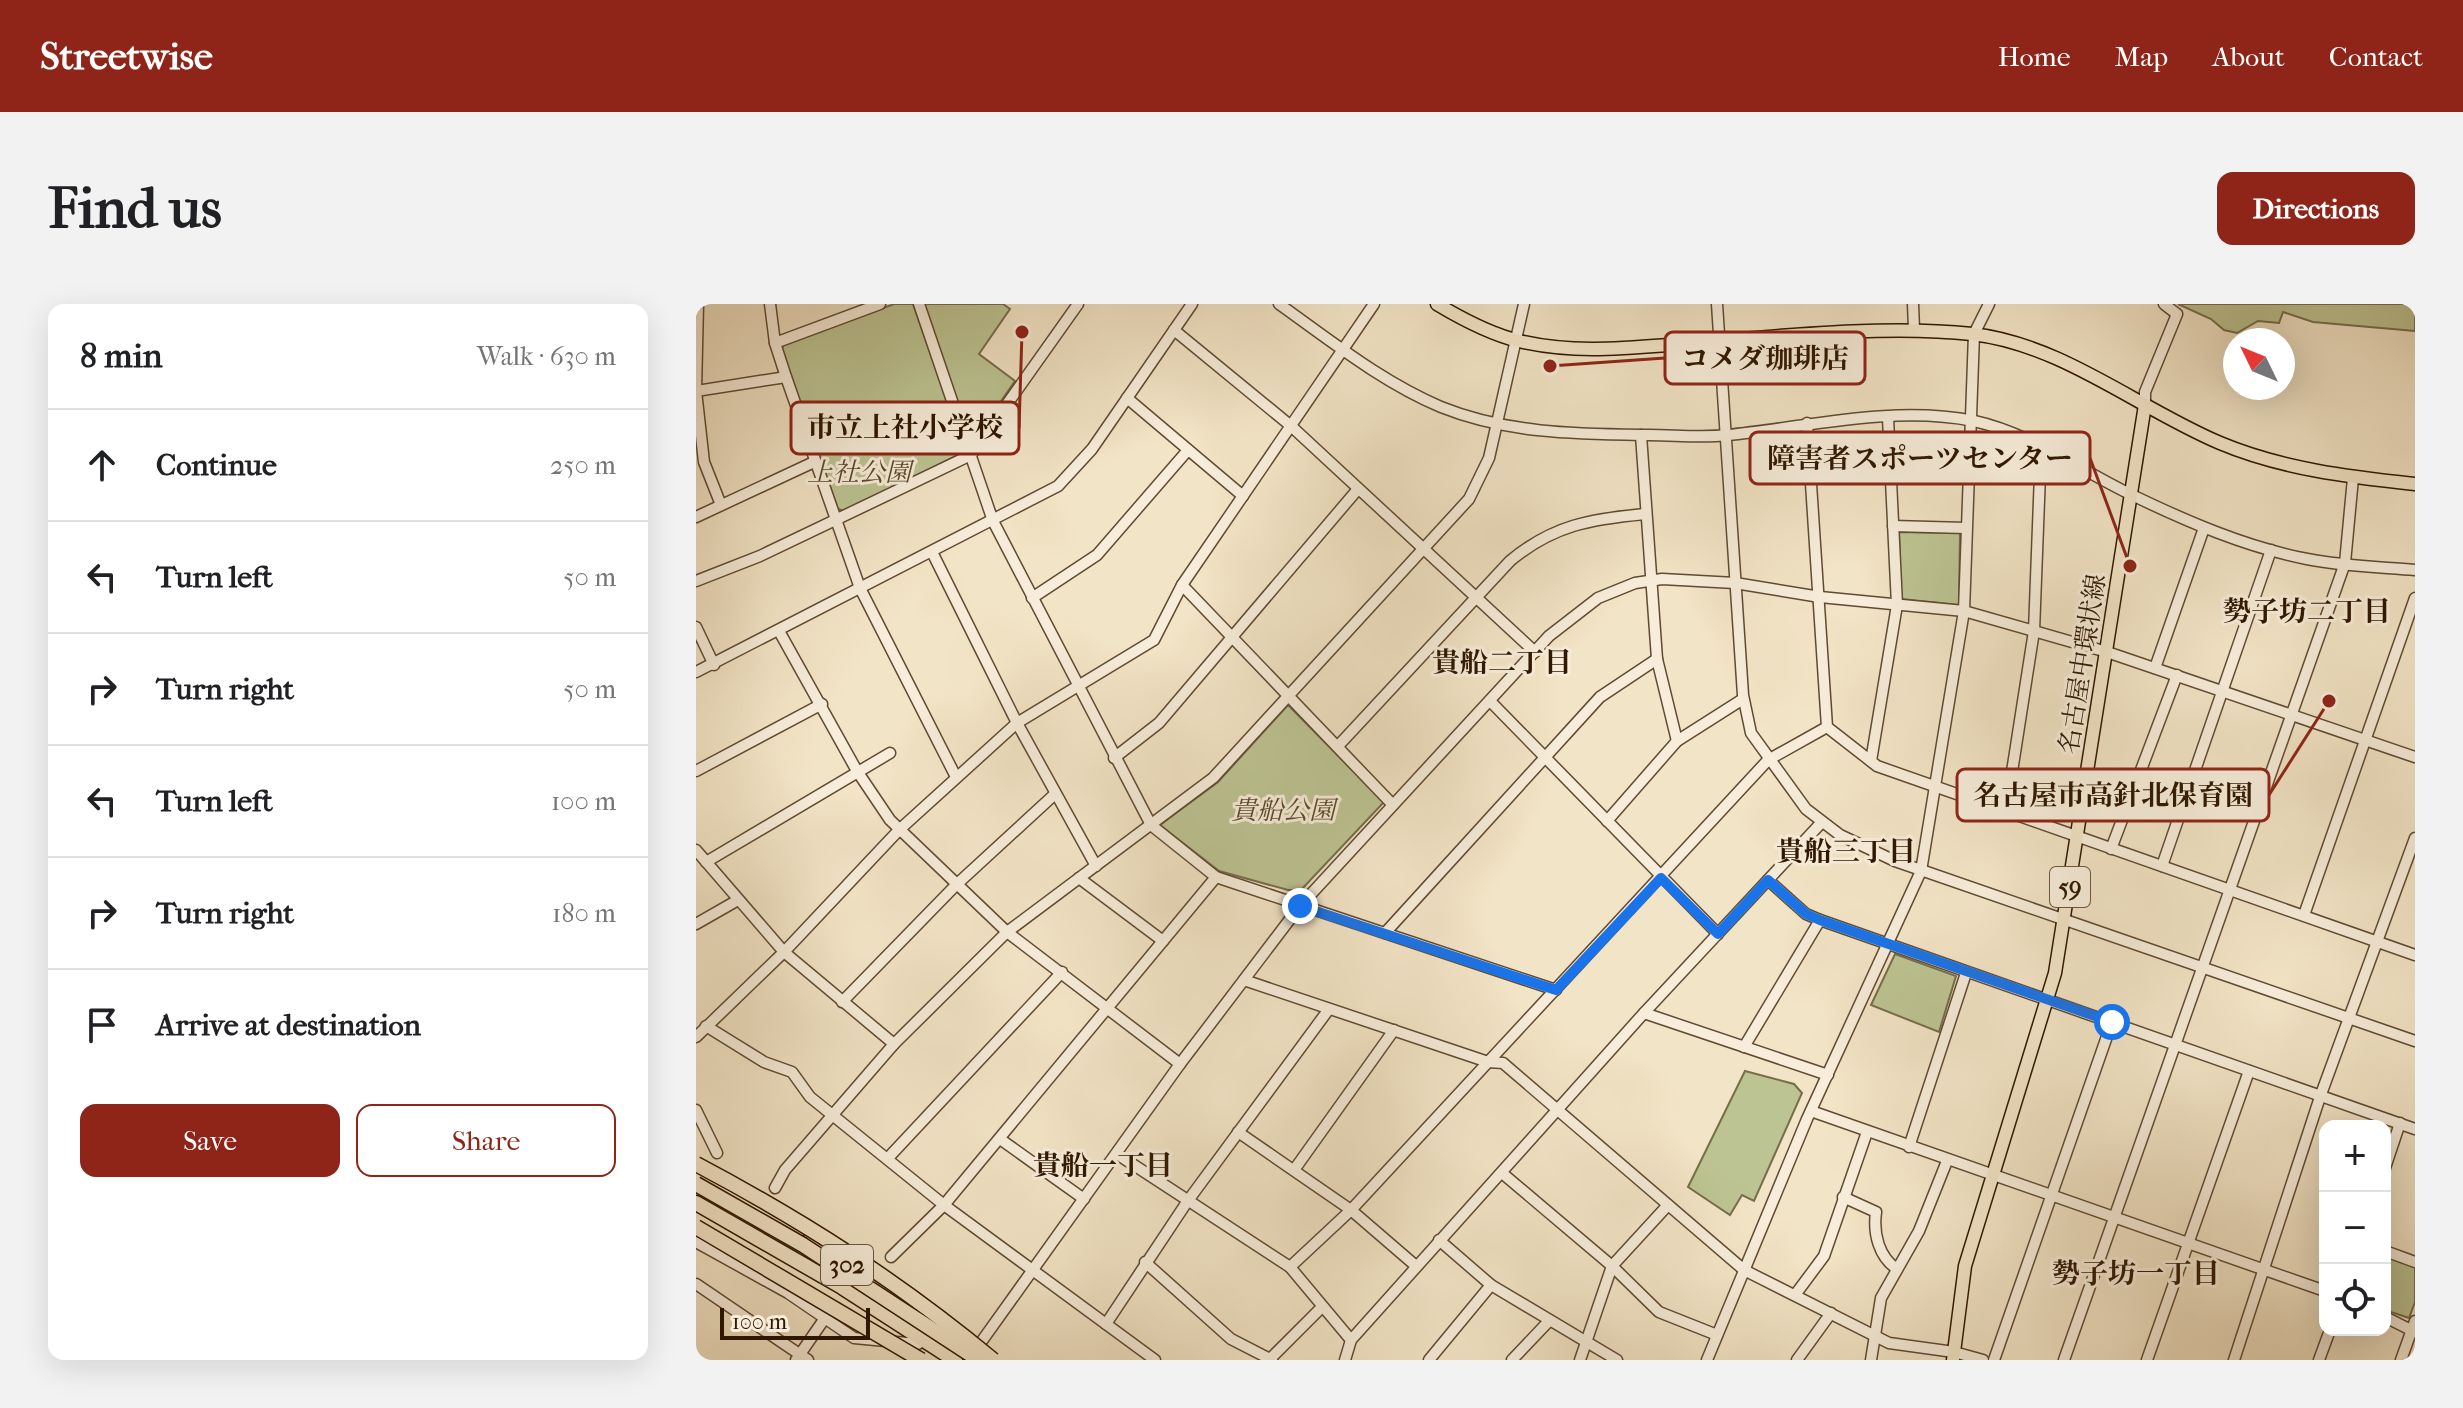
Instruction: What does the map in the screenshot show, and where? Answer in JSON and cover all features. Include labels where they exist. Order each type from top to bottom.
[{"type":"highway","points":[[696,1164],[834,1242],[919,1299],[993,1360]]},
{"type":"highway","points":[[696,1182],[803,1245],[975,1356],[993,1360]]},
{"type":"highway","points":[[696,1205],[842,1287],[955,1360]]},
{"type":"highway","name":"302","points":[[696,1205],[793,1262],[943,1360]]},
{"type":"highway","points":[[696,1227],[921,1360]]},
{"type":"main road","points":[[1437,304],[1465,320],[1516,341],[1565,349],[1914,329],[1974,334],[2028,347],[2220,443],[2269,460],[2353,478],[2415,484]]},
{"type":"main road","name":"名古屋中環状線","points":[[1954,1356],[1965,1266],[2049,998],[2065,920],[2145,405]]},
{"type":"street","points":[[698,304],[696,391],[700,463],[721,505]]},
{"type":"street","points":[[770,304],[775,343],[860,588],[956,777]]},
{"type":"street","points":[[775,343],[880,304]]},
{"type":"street","points":[[919,304],[993,521],[1077,688],[1151,825],[1216,877],[1556,990]]},
{"type":"street","points":[[696,581],[760,556],[971,455],[1078,304]]},
{"type":"street","points":[[696,672],[1045,495],[1069,477],[1192,304]]},
{"type":"street","points":[[1279,304],[1367,368],[1420,397],[1496,424],[1539,431],[1726,436],[1807,423],[1928,415],[1969,420],[2006,430],[2204,528],[2271,550],[2345,563],[2415,570]]},
{"type":"street","points":[[696,1037],[784,952],[899,830],[1017,723],[1154,640],[1182,585],[1374,304]]},
{"type":"street","points":[[775,1188],[785,1170],[894,1044],[1007,932],[1213,778],[1469,499],[1483,475],[1524,304]]},
{"type":"street","points":[[1717,304],[1743,699],[1751,733],[1806,809],[1840,835],[1921,871],[2205,966],[2415,1041]]},
{"type":"street","points":[[1913,304],[1914,329]]},
{"type":"street","points":[[1707,1360],[1811,1111],[1921,871],[1964,611],[1974,334],[1989,304]]},
{"type":"street","points":[[2145,405],[2145,392],[2177,314],[2164,304]]},
{"type":"street","points":[[1174,330],[1291,426],[1535,652]]},
{"type":"street","points":[[696,391],[786,377]]},
{"type":"street","points":[[1127,398],[1243,496]]},
{"type":"street","points":[[1871,761],[1897,605],[1888,418]]},
{"type":"street","points":[[1807,423],[1827,727],[1871,761],[1935,786],[2415,955]]},
{"type":"street","points":[[1641,435],[1657,659],[1677,741]]},
{"type":"street","points":[[2006,810],[2034,631],[2041,448]]},
{"type":"street","points":[[1032,598],[1097,555],[1188,450]]},
{"type":"street","points":[[696,517],[814,462]]},
{"type":"street","points":[[2064,1360],[2345,563],[2353,478]]},
{"type":"street","points":[[1114,758],[1159,723],[1358,489]]},
{"type":"street","points":[[1338,746],[1475,598],[1532,543],[1563,527],[1645,514]]},
{"type":"street","points":[[1893,526],[1966,528]]},
{"type":"street","points":[[2155,668],[2204,528]]},
{"type":"street","points":[[2162,866],[2271,550]]},
{"type":"street","points":[[932,552],[1017,723],[1096,866]]},
{"type":"street","points":[[975,1356],[1180,1064],[1300,906],[1535,652],[1598,598],[1652,580],[1735,583],[1820,597],[1964,611],[2107,652],[2415,757]]},
{"type":"street","points":[[1182,585],[1393,805]]},
{"type":"street","points":[[2304,915],[2363,739],[2415,598]]},
{"type":"street","points":[[696,627],[714,665]]},
{"type":"street","points":[[779,631],[857,771],[899,830],[1007,932],[1180,1064]]},
{"type":"street","points":[[1385,933],[1600,697],[1657,659]]},
{"type":"street","points":[[2111,849],[2177,675]]},
{"type":"street","points":[[1607,821],[1677,741],[1743,699]]},
{"type":"street","points":[[1490,701],[1718,934]]},
{"type":"street","points":[[696,771],[822,704]]},
{"type":"street","points":[[1290,1267],[1351,1210],[1768,760],[1827,727]]},
{"type":"street","points":[[706,862],[890,753]]},
{"type":"street","points":[[842,1002],[956,885],[1055,794]]},
{"type":"street","points":[[1345,1360],[1351,1340],[1439,1240],[1822,822]]},
{"type":"street","points":[[2234,1360],[2320,1097],[2415,838]]},
{"type":"street","points":[[696,850],[784,952],[894,1044]]},
{"type":"street","points":[[891,1257],[944,1205],[1216,877]]},
{"type":"street","points":[[1079,878],[1163,941]]},
{"type":"street","points":[[1768,880],[1806,914],[1820,920],[2415,1129]]},
{"type":"street","points":[[696,924],[738,900]]},
{"type":"street","points":[[1744,1047],[1820,920]]},
{"type":"street","points":[[888,1158],[1062,972]]},
{"type":"street","points":[[1909,1147],[1966,973]]},
{"type":"street","points":[[1244,980],[1488,1062],[1503,1063],[1744,1270],[1889,1343],[1983,1360]]},
{"type":"street","points":[[1106,1324],[1187,1202],[1329,1009]]},
{"type":"street","points":[[1644,1013],[1828,1075]]},
{"type":"street","points":[[1994,1360],[2054,1197],[2112,1022]]},
{"type":"street","points":[[706,1026],[764,1062],[792,1072],[810,1097],[834,1113],[944,1205],[1155,1360]]},
{"type":"street","points":[[1294,1170],[1394,1030]]},
{"type":"street","points":[[2147,1360],[2249,1071]]},
{"type":"street","points":[[696,1110],[717,1153]]},
{"type":"street","points":[[1811,1111],[2319,1289]]},
{"type":"street","points":[[2391,1150],[2400,1123]]},
{"type":"street","points":[[1238,1132],[1351,1210],[1416,1266]]},
{"type":"street","points":[[1795,1295],[1824,1256],[1867,1132]]},
{"type":"street","points":[[1000,1139],[1084,1199]]},
{"type":"street","points":[[1117,1154],[1290,1267],[1351,1340]]},
{"type":"street","points":[[1871,1360],[1881,1298],[1919,1231],[1947,1161]]},
{"type":"street","points":[[1502,1173],[1612,1266],[1659,1312],[1717,1335]]},
{"type":"street","points":[[1843,1197],[1876,1212],[1874,1227],[1885,1261],[1897,1269]]},
{"type":"street","points":[[1580,1360],[1612,1266],[1668,1205]]},
{"type":"street","points":[[1439,1240],[1491,1285],[1548,1322],[1617,1360]]},
{"type":"street","points":[[696,1242],[788,1293],[854,1338],[918,1344]]},
{"type":"street","points":[[2391,1253],[2415,1262]]},
{"type":"street","points":[[1145,1262],[1231,1339],[1271,1359],[1322,1307]]},
{"type":"street","points":[[696,1284],[801,1358],[825,1318]]},
{"type":"street","points":[[1429,1360],[1491,1285]]},
{"type":"street","points":[[1797,1360],[1831,1313]]},
{"type":"street","points":[[2391,1319],[2414,1327],[2401,1360]]},
{"type":"street","points":[[1512,1360],[1548,1322]]},
{"type":"street","points":[[2319,1360],[2328,1336]]},
{"type":"green space","name":"上社公園","points":[[894,304],[913,304],[963,446],[960,454],[844,511],[838,509],[781,350],[784,345]]},
{"type":"green space","name":"上社公園","points":[[924,304],[1003,304],[1010,309],[979,354],[1015,381],[976,437],[969,437]]},
{"type":"green space","points":[[2178,304],[2415,304],[2415,331],[2313,322],[2283,312],[2279,323],[2258,321],[2246,328],[2223,329],[2211,319]]},
{"type":"green space","points":[[1899,532],[1960,533],[1959,605],[1901,599]]},
{"type":"green space","name":"貴船公園","points":[[1288,705],[1384,802],[1301,890],[1288,890],[1219,871],[1160,825],[1218,782]]},
{"type":"green space","points":[[1895,954],[1956,976],[1939,1032],[1871,1005]]},
{"type":"green space","points":[[1745,1071],[1794,1084],[1802,1093],[1754,1201],[1742,1195],[1730,1215],[1688,1187]]},
{"type":"green space","points":[[2391,1257],[2415,1266],[2415,1302],[2409,1318],[2391,1312]]},
{"type":"place","name":"市立上社小学校","points":[[1022,332]]},
{"type":"place","name":"コメダ珈琲店","points":[[1550,366]]},
{"type":"place","name":"障害者スポーツセンター","points":[[2130,566]]},
{"type":"place","name":"名古屋市高針北保育園","points":[[2329,701]]},
{"type":"district","name":"勢子坊二丁目","points":[[2307,611]]},
{"type":"district","name":"貴船二丁目","points":[[1502,662]]},
{"type":"district","name":"貴船三丁目","points":[[1846,851]]},
{"type":"district","name":"貴船一丁目","points":[[1103,1165]]},
{"type":"district","name":"勢子坊一丁目","points":[[2136,1273]]},
{"type":"route","points":[[1300,906],[1556,990],[1661,878],[1718,934],[1768,880],[1806,914],[1820,920],[2112,1022]]}]
